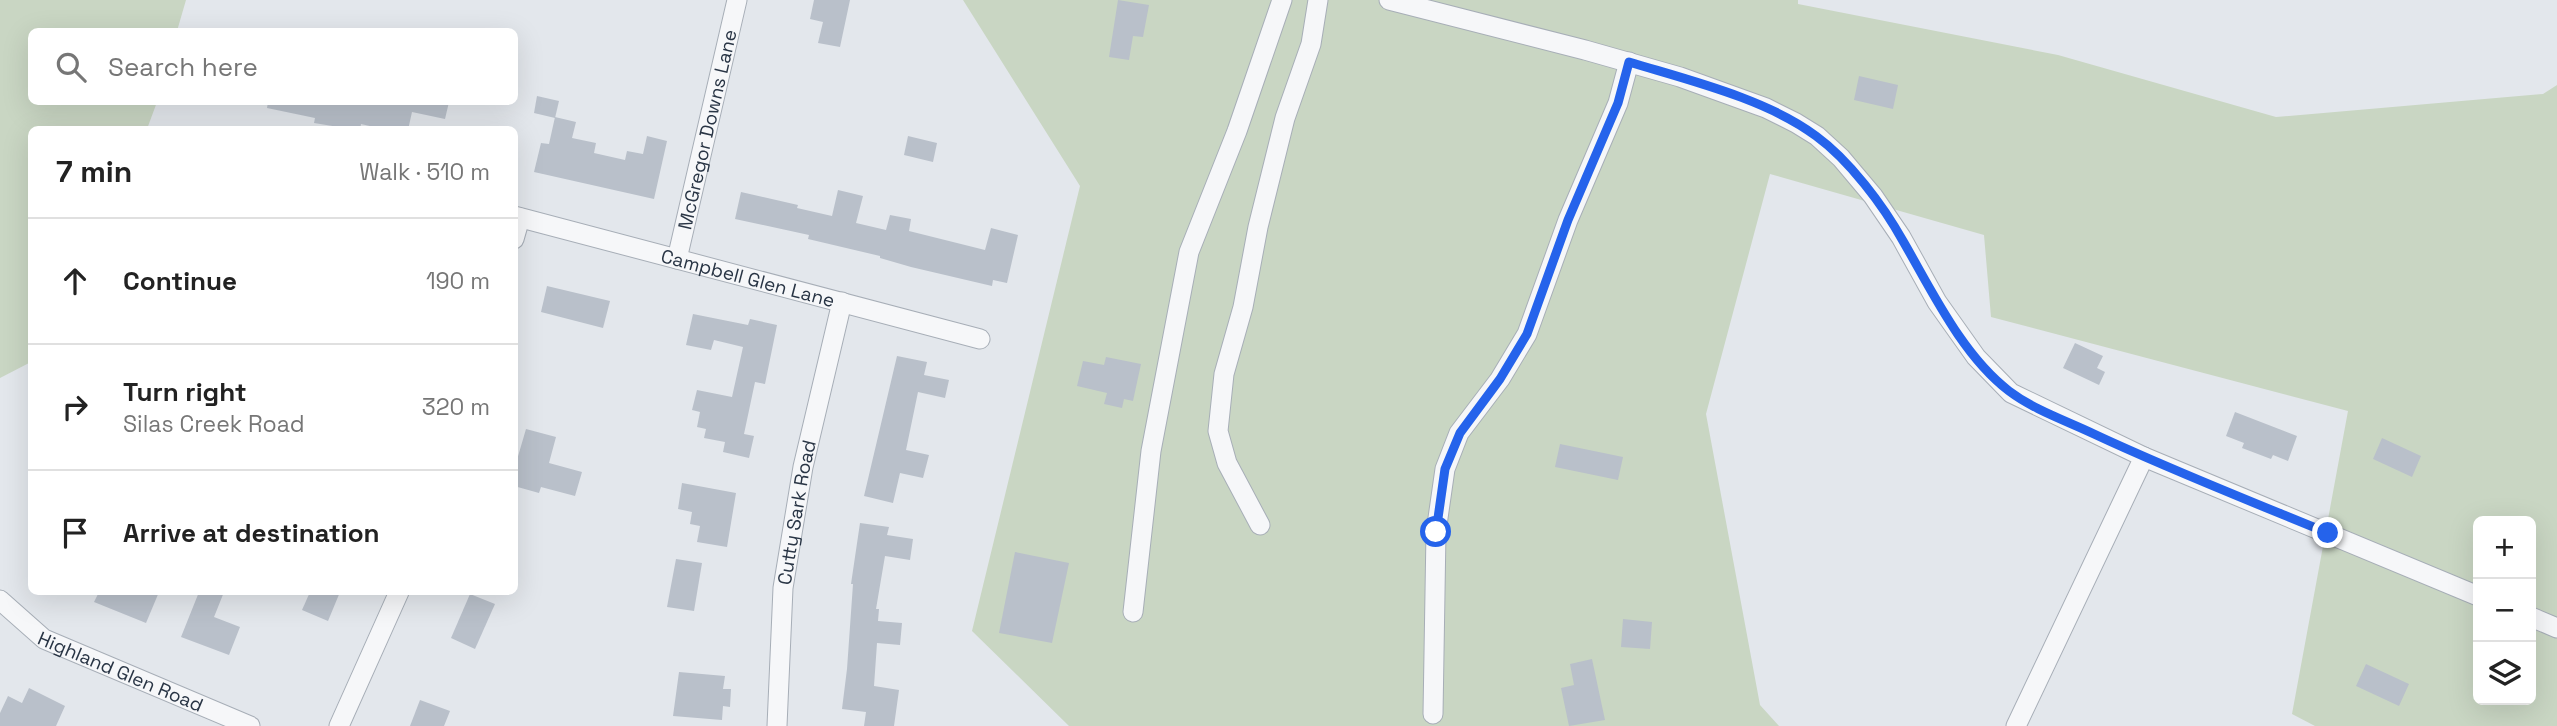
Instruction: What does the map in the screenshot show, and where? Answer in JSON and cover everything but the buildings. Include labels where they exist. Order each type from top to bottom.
[{"type":"street","name":"McGregor Downs Lane","points":[[677,259],[737,0]]},
{"type":"street","points":[[1133,612],[1151,452],[1189,253],[1237,131],[1282,0]]},
{"type":"street","points":[[1261,525],[1227,463],[1218,431],[1220,408],[1224,374],[1243,307],[1258,227],[1285,118],[1311,44],[1318,0]]},
{"type":"street","points":[[1389,0],[1629,62],[1766,108],[1816,136],[1841,158],[1901,237],[1937,302],[1976,357],[2011,393],[2144,457],[2473,594]]},
{"type":"street","points":[[1433,714],[1436,532],[1445,469],[1460,433],[1500,379],[1527,334],[1568,220],[1618,103],[1629,62]]},
{"type":"street","name":"Campbell Glen Lane","points":[[518,217],[981,339]]},
{"type":"street","name":"Cutty Sark Road","points":[[777,726],[785,575],[803,467],[842,302]]},
{"type":"street","points":[[2016,726],[2144,457]]},
{"type":"street","points":[[339,726],[398,595]]},
{"type":"street","name":"Highland Glen Road","points":[[0,600],[44,639],[250,726]]},
{"type":"street","points":[[2536,619],[2557,628]]},
{"type":"green space","points":[[0,0],[186,0],[178,28],[28,28],[28,105],[156,105],[148,126],[28,126],[28,364],[0,378]]},
{"type":"green space","points":[[963,0],[1798,0],[1798,4],[2058,55],[2276,117],[2543,94],[2557,85],[2557,726],[2315,726],[2292,714],[2348,411],[1991,317],[1984,235],[1770,174],[1706,414],[1760,705],[1779,726],[1069,726],[972,631],[1080,186]]},
{"type":"route","points":[[1436,532],[1445,469],[1460,433],[1500,379],[1527,334],[1568,220],[1618,103],[1629,62],[1766,108],[1816,136],[1841,158],[1872,196],[1901,237],[1937,302],[1976,357],[2011,393],[2144,457],[2328,533]]}]
